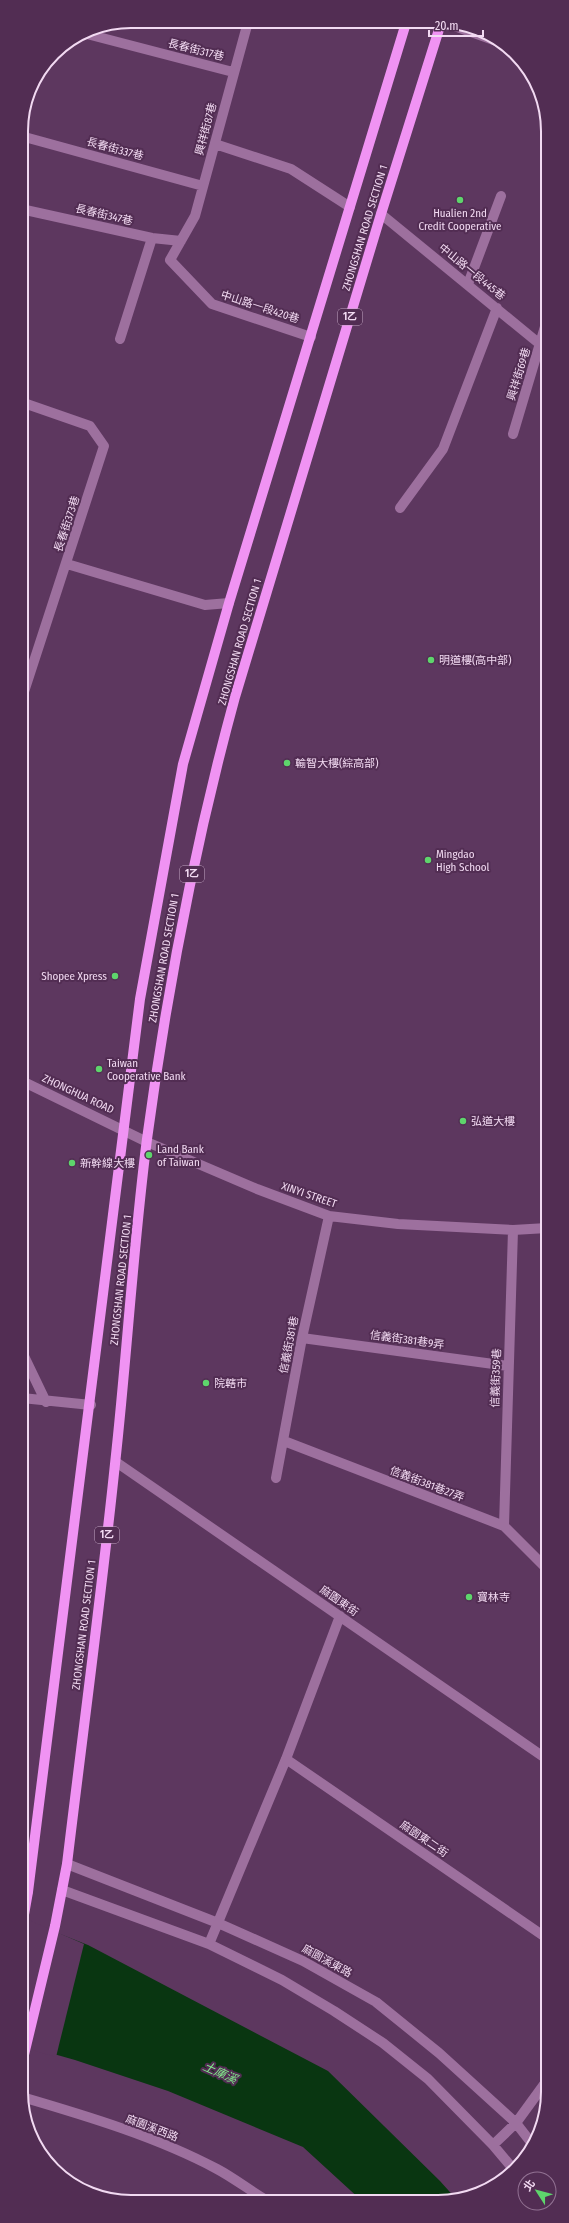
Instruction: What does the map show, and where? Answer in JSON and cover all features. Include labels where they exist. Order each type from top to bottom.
[{"type":"main road","name":"ZHONGSHAN ROAD SECTION 1","points":[[28,1864],[91,1405],[140,999],[183,764],[229,603],[404,28]]},
{"type":"main road","name":"ZHONGSHAN ROAD SECTION 1","points":[[28,2038],[55,1926],[67,1864],[116,1462],[147,1142],[168,998],[185,902],[213,777],[237,690],[381,214],[439,28]]},
{"type":"street","name":"興祥街87巷","points":[[181,241],[195,216],[246,28]]},
{"type":"street","name":"長春街317巷","points":[[91,36],[233,72]]},
{"type":"street","name":"長春街337巷","points":[[28,138],[203,186]]},
{"type":"street","points":[[215,144],[291,169],[350,207]]},
{"type":"street","points":[[468,284],[502,196]]},
{"type":"street","name":"長春街347巷","points":[[28,211],[152,238],[181,241]]},
{"type":"street","name":"中山路一段445巷","points":[[381,214],[541,345]]},
{"type":"street","points":[[120,339],[152,238]]},
{"type":"street","name":"中山路一段420巷","points":[[181,241],[170,260],[212,304],[311,337]]},
{"type":"street","points":[[400,508],[443,449],[497,308]]},
{"type":"street","name":"興祥街69巷","points":[[513,434],[541,355]]},
{"type":"street","name":"長春街373巷","points":[[28,404],[90,426],[104,446],[28,680]]},
{"type":"street","points":[[66,564],[205,605],[229,603]]},
{"type":"street","name":"ZHONGHUA ROAD","points":[[28,1084],[124,1129]]},
{"type":"street","name":"XINYI STREET","points":[[124,1129],[147,1142],[257,1189],[329,1216],[398,1224],[513,1230],[541,1228]]},
{"type":"street","name":"信義街381巷","points":[[276,1478],[302,1338],[329,1216]]},
{"type":"street","name":"信義街359巷","points":[[504,1526],[513,1230]]},
{"type":"street","name":"信義街381巷9弄","points":[[302,1338],[508,1366]]},
{"type":"street","points":[[28,1364],[46,1402]]},
{"type":"street","points":[[28,1399],[46,1402],[91,1405]]},
{"type":"street","name":"信義街381巷27弄","points":[[284,1441],[504,1526],[541,1563]]},
{"type":"street","name":"麻園東街","points":[[116,1462],[541,1755]]},
{"type":"street","points":[[209,1944],[286,1759],[340,1616]]},
{"type":"street","name":"麻園東二街","points":[[286,1759],[541,1934]]},
{"type":"street","name":"麻園溪東路","points":[[67,1864],[218,1923],[303,1961],[376,2002],[439,2052],[516,2123],[529,2140]]},
{"type":"street","points":[[62,1890],[209,1944],[282,1980],[334,2010],[383,2043],[428,2079],[493,2145],[510,2166]]},
{"type":"street","points":[[493,2145],[516,2123],[541,2089]]},
{"type":"street","name":"麻園溪西路","points":[[28,2099],[82,2114],[178,2151],[217,2169],[258,2195]]},
{"type":"water","name":"土庫溪","points":[[28,1921],[88,1945],[328,2071],[452,2194],[355,2195],[303,2147],[168,2091],[75,2060],[28,2047]]},
{"type":"pier","points":[[28,1920],[84,1944],[56,2057],[28,2049]]},
{"type":"place","name":"Hualien 2nd Credit Cooperative","points":[[460,200]]},
{"type":"place","name":"明道樓(高中部)","points":[[431,660]]},
{"type":"place","name":"輸智大樓(綜高部)","points":[[287,763]]},
{"type":"place","name":"Mingdao High School","points":[[428,860]]},
{"type":"place","name":"Shopee Xpress","points":[[115,976]]},
{"type":"place","name":"Taiwan Cooperative Bank","points":[[99,1069]]},
{"type":"place","name":"弘道大樓","points":[[463,1121]]},
{"type":"place","name":"Land Bank of Taiwan","points":[[149,1155]]},
{"type":"place","name":"新幹線大樓","points":[[72,1163]]},
{"type":"place","name":"院轄市","points":[[206,1383]]},
{"type":"place","name":"寶林寺","points":[[469,1597]]}]
